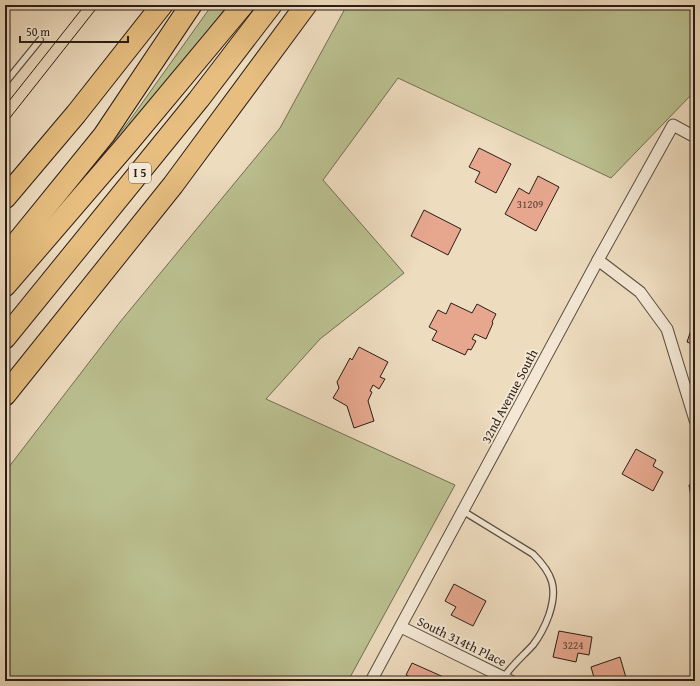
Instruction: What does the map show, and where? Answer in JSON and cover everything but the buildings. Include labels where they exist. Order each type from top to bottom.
[{"type":"highway","points":[[5,198],[76,114],[162,5]]},
{"type":"highway","points":[[5,257],[104,135],[191,5]]},
{"type":"highway","points":[[5,286],[128,143],[243,5]]},
{"type":"highway","name":"I 5","points":[[5,338],[189,112],[271,5]]},
{"type":"highway","points":[[5,395],[173,185],[306,5]]},
{"type":"street","name":"32nd Avenue South","points":[[371,681],[598,260],[673,125],[695,137]]},
{"type":"street","points":[[598,260],[640,292],[667,329],[695,420]]},
{"type":"street","name":"South 314th Place","points":[[401,627],[508,679]]},
{"type":"lane","points":[[5,83],[40,40]]},
{"type":"lane","points":[[463,511],[533,554],[541,562],[549,574],[553,584],[554,593],[551,607],[540,635],[532,646],[508,670],[508,679]]},
{"type":"green space","points":[[212,5],[228,5],[62,207],[130,120]]},
{"type":"green space","points":[[347,5],[695,5],[695,92],[611,178],[398,78],[323,180],[404,273],[320,339],[266,399],[455,485],[348,681],[5,681],[5,472],[120,322],[280,128]]},
{"type":"tram line","points":[[5,106],[85,5]]},
{"type":"tram line","points":[[5,124],[99,5]]}]
